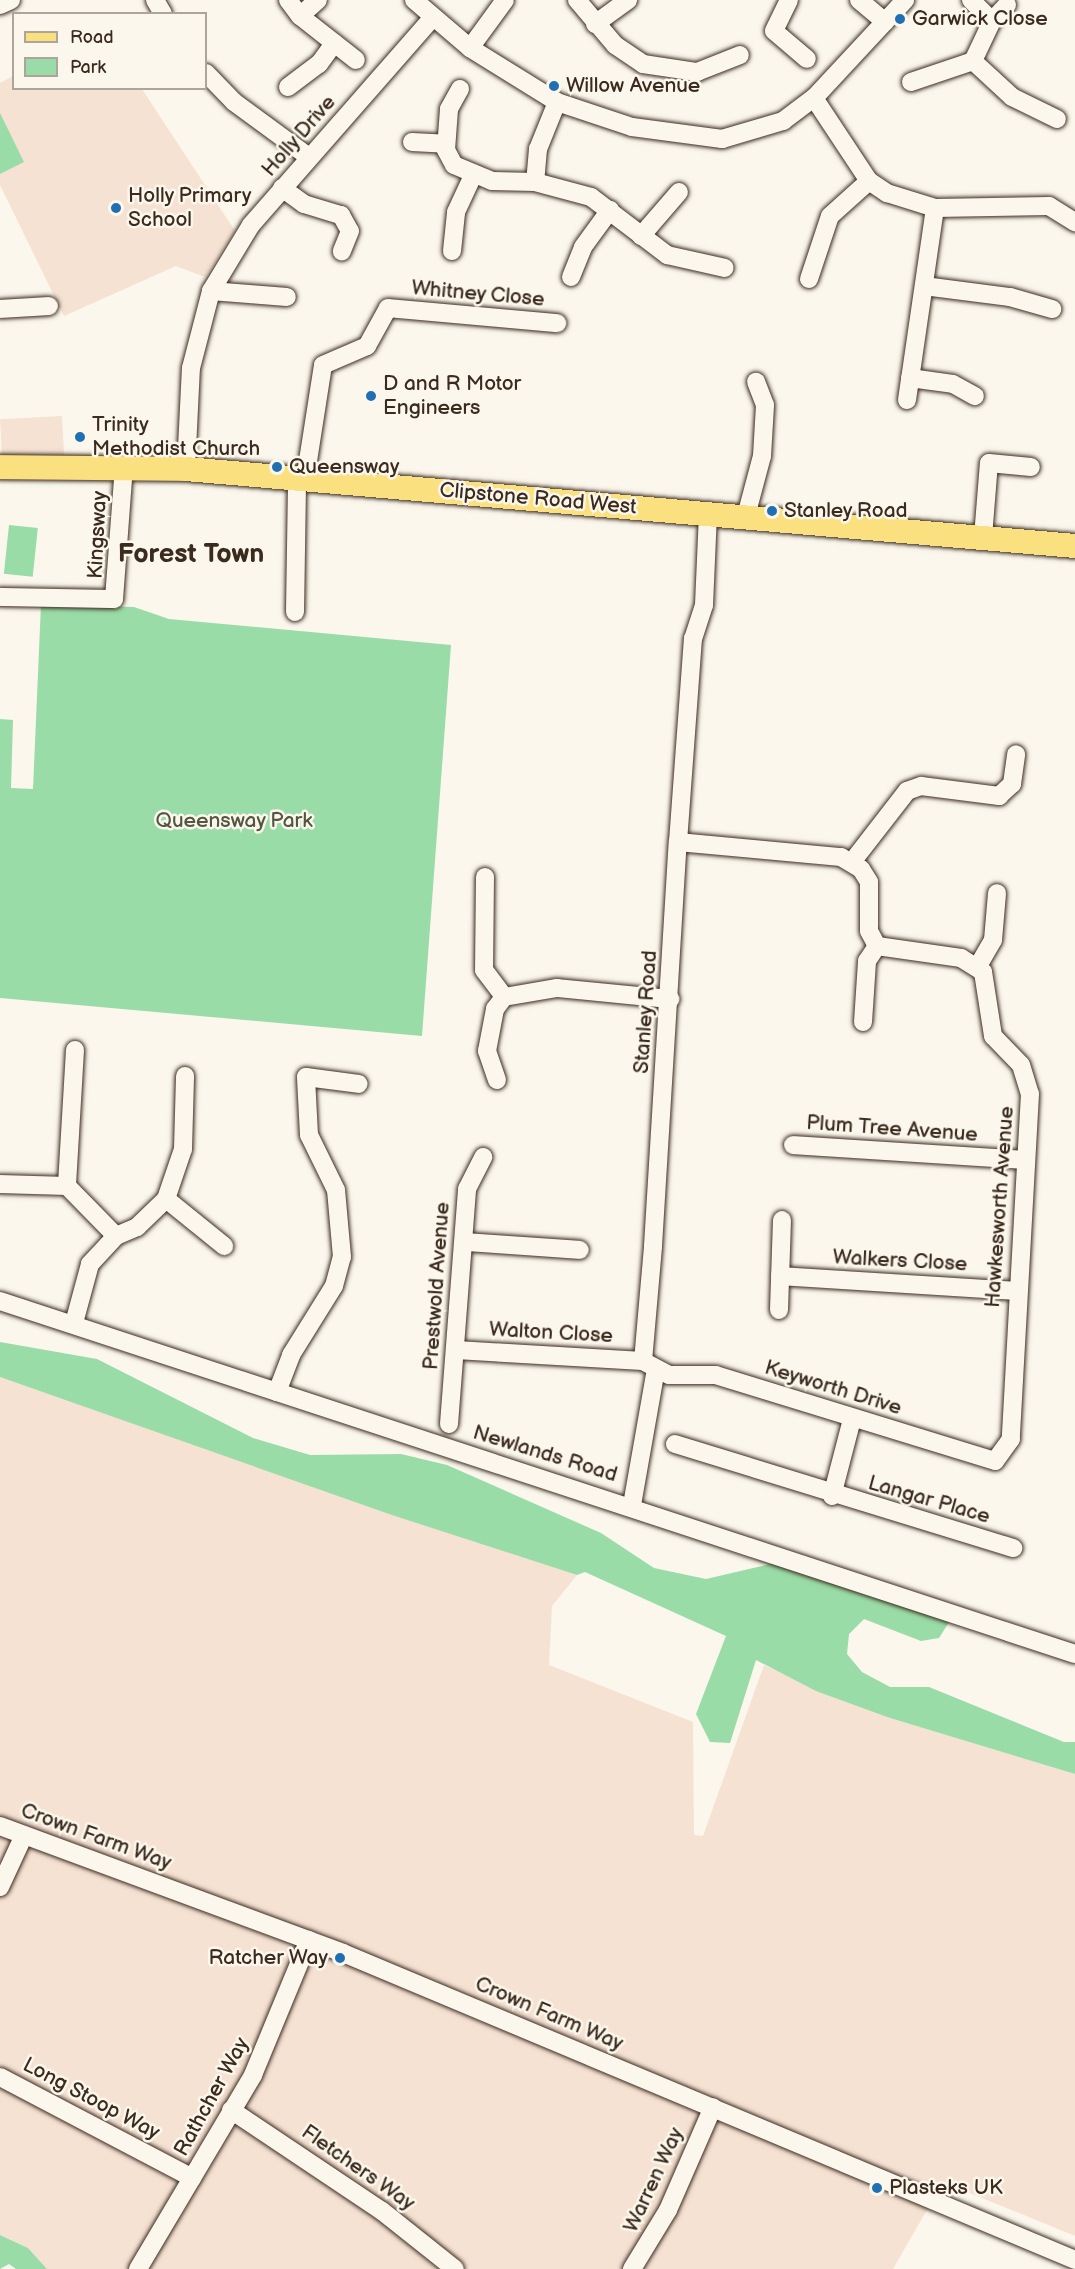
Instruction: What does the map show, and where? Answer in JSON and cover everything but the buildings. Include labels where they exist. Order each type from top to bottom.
[{"type":"main road","name":"Clipstone Road West","points":[[0,467],[124,465],[186,469],[1075,546]]},
{"type":"street","points":[[0,4],[11,0]]},
{"type":"street","points":[[288,0],[300,16],[356,60]]},
{"type":"street","points":[[300,16],[318,0]]},
{"type":"street","points":[[414,0],[432,18],[470,48],[557,102],[632,128],[722,139],[783,121],[814,98],[905,0]]},
{"type":"street","points":[[470,48],[505,0]]},
{"type":"street","points":[[577,0],[595,24],[642,64],[668,72],[697,72],[740,55]]},
{"type":"street","points":[[595,24],[628,0]]},
{"type":"street","points":[[789,0],[774,31],[807,59]]},
{"type":"street","points":[[859,0],[885,22]]},
{"type":"street","points":[[971,0],[992,21]]},
{"type":"street","points":[[911,82],[972,61],[992,21],[1007,5]]},
{"type":"street","name":"Holly Drive","points":[[186,469],[191,368],[211,291],[239,242],[282,188],[432,18]]},
{"type":"street","points":[[288,87],[319,64],[334,43]]},
{"type":"street","points":[[972,61],[1012,97],[1057,120]]},
{"type":"street","points":[[207,74],[234,102],[309,157]]},
{"type":"street","points":[[460,89],[449,109],[446,144],[454,165],[472,177],[535,182],[591,197],[667,255],[725,268]]},
{"type":"street","points":[[814,98],[869,181],[935,208],[1049,206],[1075,222]]},
{"type":"street","points":[[535,182],[538,150],[557,102]]},
{"type":"street","points":[[412,142],[446,144]]},
{"type":"street","points":[[452,251],[456,212],[472,177]]},
{"type":"street","points":[[809,279],[830,216],[869,181]]},
{"type":"street","points":[[282,188],[311,207],[341,215],[350,231],[342,251]]},
{"type":"street","points":[[641,236],[679,192]]},
{"type":"street","points":[[907,400],[935,208]]},
{"type":"street","points":[[570,277],[583,247],[610,210]]},
{"type":"street","points":[[924,286],[1010,297],[1052,309]]},
{"type":"street","points":[[211,291],[287,297]]},
{"type":"street","points":[[0,309],[49,306]]},
{"type":"street","name":"Whitney Close","points":[[301,479],[323,365],[367,346],[388,308],[556,323]]},
{"type":"street","points":[[910,378],[953,384],[975,396]]},
{"type":"street","points":[[746,516],[762,456],[765,405],[756,382]]},
{"type":"street","points":[[983,537],[989,463],[1031,467]]},
{"type":"street","name":"Kingsway","points":[[0,597],[114,599],[124,465]]},
{"type":"street","points":[[295,612],[301,479]]},
{"type":"street","name":"Stanley Road","points":[[632,1505],[650,1365],[678,842],[708,513]]},
{"type":"street","points":[[852,862],[907,791],[921,786],[999,796],[1012,784],[1016,754]]},
{"type":"street","points":[[678,842],[830,854],[852,862],[868,882],[868,931],[877,946]]},
{"type":"street","points":[[485,877],[484,970],[504,997]]},
{"type":"street","points":[[877,946],[961,958],[978,966],[993,940],[997,893]]},
{"type":"street","points":[[863,1022],[867,960],[877,946]]},
{"type":"street","name":"Hawkesworth Avenue","points":[[978,966],[987,982],[993,1036],[1029,1078],[1011,1440],[995,1461]]},
{"type":"street","points":[[497,1080],[487,1051],[495,1010],[504,997],[557,988],[670,999]]},
{"type":"street","points":[[67,1186],[75,1050]]},
{"type":"street","points":[[74,1323],[90,1264],[116,1236],[137,1227],[166,1199],[183,1149],[185,1076]]},
{"type":"street","points":[[277,1392],[291,1355],[334,1286],[342,1257],[336,1190],[309,1135],[306,1077],[359,1084]]},
{"type":"street","name":"Plum Tree Avenue","points":[[793,1146],[1025,1160]]},
{"type":"street","name":"Prestwold Avenue","points":[[449,1424],[466,1242],[467,1189],[483,1157]]},
{"type":"street","points":[[0,1184],[67,1186],[116,1236]]},
{"type":"street","points":[[166,1199],[224,1246]]},
{"type":"street","points":[[779,1310],[782,1220]]},
{"type":"street","points":[[466,1242],[580,1250]]},
{"type":"street","name":"Walkers Close","points":[[780,1276],[1017,1290]]},
{"type":"street","name":"Newlands Road","points":[[0,1301],[632,1505],[1075,1654]]},
{"type":"street","name":"Walton Close","points":[[456,1350],[650,1365]]},
{"type":"street","name":"Keyworth Drive","points":[[650,1365],[716,1375],[852,1419],[995,1461]]},
{"type":"street","points":[[832,1496],[852,1419]]},
{"type":"street","name":"Langar Place","points":[[675,1444],[832,1496],[1013,1548]]},
{"type":"street","name":"Crown Farm Way","points":[[0,1826],[309,1940],[1075,2260]]},
{"type":"street","points":[[0,1887],[24,1835]]},
{"type":"street","name":"Rathcher Way","points":[[138,2269],[274,2032],[309,1940]]},
{"type":"street","name":"Long Stoop Way","points":[[0,2077],[192,2178]]},
{"type":"street","name":"Warren Way","points":[[632,2269],[668,2210],[713,2107]]},
{"type":"street","name":"Fletchers Way","points":[[231,2110],[382,2211],[455,2269]]},
{"type":"shaded area","name":"Holly Primary School","points":[[12,77],[12,90],[143,90],[235,231],[205,277],[176,266],[64,316],[0,185],[0,83]]},
{"type":"shaded area","points":[[62,416],[64,460],[2,463],[0,419]]},
{"type":"shaded area","points":[[0,1377],[577,1575],[552,1606],[549,1665],[693,1722],[694,1835],[703,1836],[764,1665],[890,1718],[1075,1774],[1075,2236],[943,2182],[893,2269],[47,2269],[28,2248],[0,2235]]},
{"type":"green space","points":[[0,113],[24,162],[0,174]]},
{"type":"green space","points":[[9,525],[38,528],[33,577],[4,574]]},
{"type":"green space","name":"Queensway Park","points":[[41,604],[134,607],[169,619],[451,645],[422,1036],[0,998],[0,719],[13,720],[11,788],[33,789]]},
{"type":"green space","points":[[0,1342],[97,1359],[253,1438],[310,1455],[401,1454],[447,1465],[601,1533],[654,1568],[706,1579],[775,1563],[951,1619],[939,1638],[921,1641],[864,1619],[849,1634],[847,1654],[862,1672],[890,1687],[929,1687],[1064,1742],[1075,1742],[1075,1774],[890,1718],[816,1691],[756,1660],[730,1743],[710,1742],[696,1714],[726,1636],[585,1572],[577,1575],[392,1515],[0,1377]]},
{"type":"green space","points":[[0,2235],[28,2248],[47,2269],[16,2269],[9,2264],[0,2269]]},
{"type":"place","name":"Garwick Close","points":[[900,19]]},
{"type":"place","name":"Willow Avenue","points":[[554,86]]},
{"type":"place","name":"Holly Primary School","points":[[116,208]]},
{"type":"place","name":"D and R Motor Engineers","points":[[371,396]]},
{"type":"place","name":"Trinity Methodist Church","points":[[80,437]]},
{"type":"place","name":"Queensway","points":[[277,467]]},
{"type":"place","name":"Stanley Road","points":[[772,511]]},
{"type":"place","name":"Ratcher Way","points":[[340,1958]]},
{"type":"place","name":"Plasteks UK","points":[[877,2188]]},
{"type":"district","name":"Forest Town","points":[[191,555]]}]
